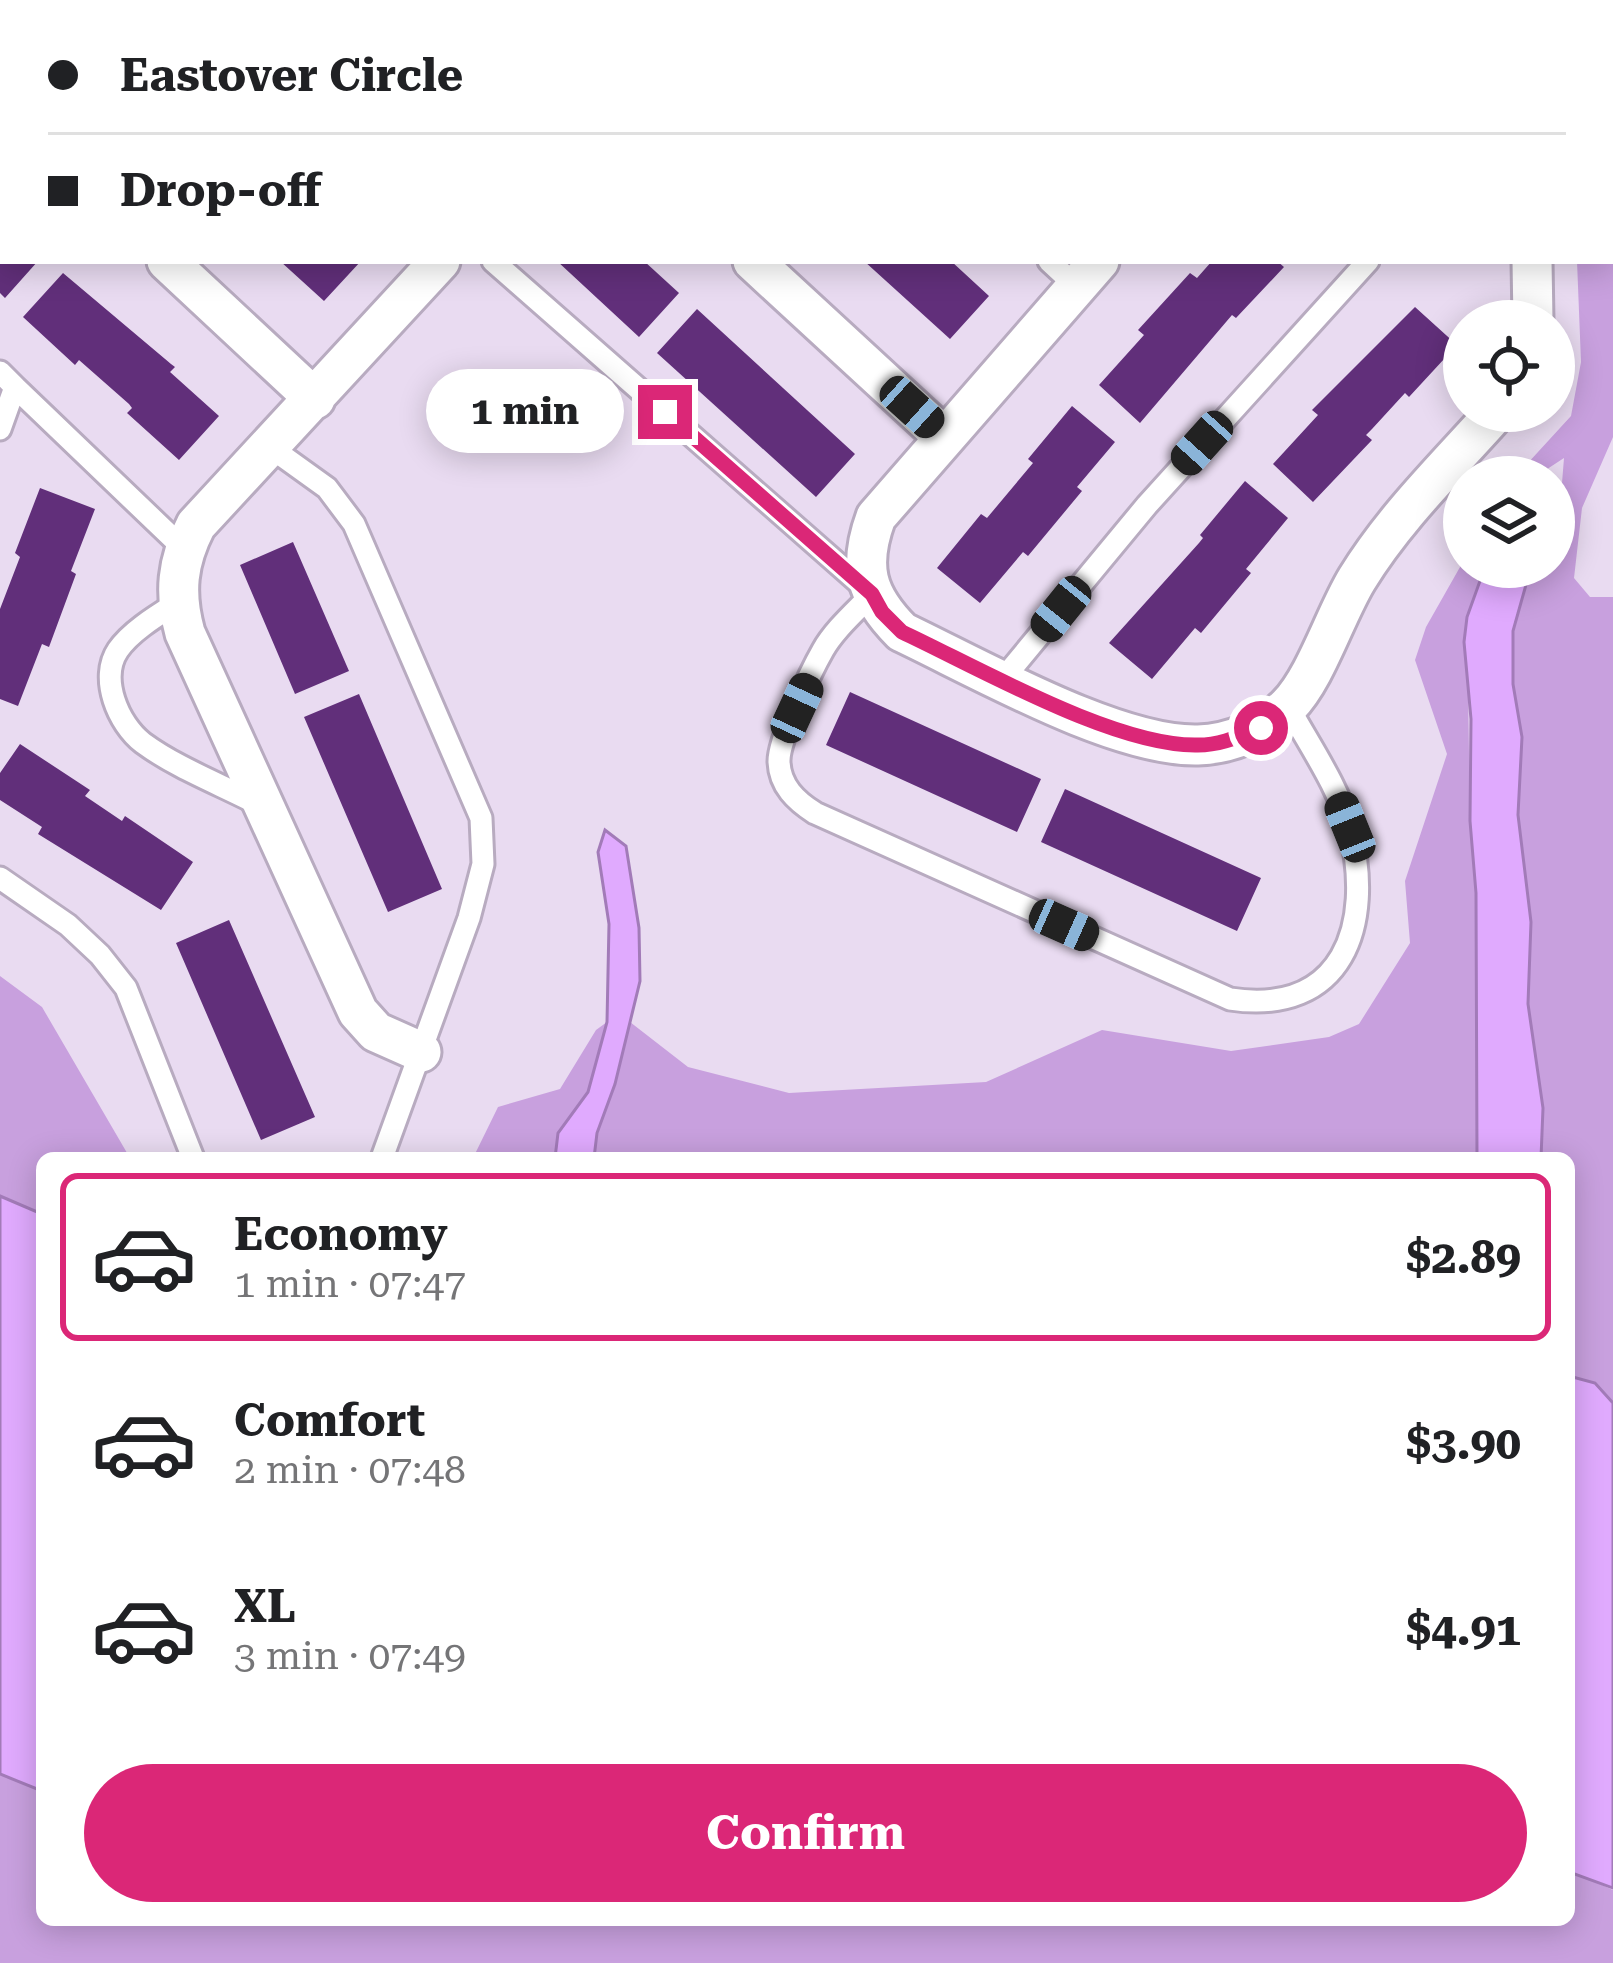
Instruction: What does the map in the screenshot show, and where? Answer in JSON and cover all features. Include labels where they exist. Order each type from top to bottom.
[{"type":"street","points":[[170,264],[315,399]]},
{"type":"street","points":[[421,1052],[376,1032],[358,1012],[185,633],[177,603],[184,549],[196,525],[437,264]]},
{"type":"street","points":[[756,264],[944,436]]},
{"type":"street","points":[[1532,264],[1533,300]]},
{"type":"street","points":[[1074,269],[876,517],[866,544],[866,571],[882,612],[902,632],[1102,724],[1150,739],[1196,745],[1230,741],[1261,728],[1304,686],[1358,578],[1400,518],[1478,432]]},
{"type":"lane","points":[[496,264],[872,594],[824,648],[781,743],[779,765],[786,787],[796,801],[815,813],[1230,999],[1259,1004],[1288,999],[1319,983],[1340,962],[1357,918],[1359,876],[1350,827],[1288,706]]},
{"type":"lane","points":[[1003,679],[1147,505],[1365,264]]},
{"type":"lane","points":[[0,429],[8,380]]},
{"type":"lane","points":[[8,380],[184,549]]},
{"type":"lane","points":[[270,447],[327,488],[355,524],[481,818],[483,864],[469,918],[384,1152]]},
{"type":"lane","points":[[177,603],[119,647],[111,678],[113,699],[124,723],[141,742],[265,808]]},
{"type":"lane","points":[[0,878],[68,925],[126,988],[191,1152]]},
{"type":"shaded area","points":[[1577,264],[1613,264],[1613,437],[1582,508],[1575,569],[1575,456],[1534,456],[1556,432],[1575,432],[1581,362]]},
{"type":"shaded area","points":[[1575,579],[1590,597],[1613,597],[1613,1403],[1595,1383],[1575,1378],[1575,1152],[1541,1152],[1543,1108],[1528,1004],[1531,922],[1518,815],[1522,737],[1513,685],[1513,631],[1525,588],[1575,588]]},
{"type":"shaded area","points":[[1448,588],[1477,588],[1467,617],[1470,821],[1476,893],[1477,1152],[595,1152],[630,1022],[688,1067],[789,1093],[986,1082],[1102,1030],[1231,1051],[1329,1037],[1359,1024],[1410,943],[1405,881],[1447,754],[1415,660],[1426,627]]},
{"type":"shaded area","points":[[1477,588],[1525,588],[1513,631],[1513,684],[1522,737],[1518,815],[1531,922],[1528,1004],[1543,1108],[1541,1152],[1477,1152],[1476,893],[1464,642]]},
{"type":"shaded area","points":[[605,830],[626,846],[639,928],[640,981],[595,1152],[556,1152],[558,1133],[588,1092],[607,1022],[609,924],[598,852]]},
{"type":"shaded area","points":[[0,976],[42,1007],[127,1152],[36,1152],[36,1211],[0,1196]]},
{"type":"shaded area","points":[[607,1022],[588,1092],[558,1133],[556,1152],[476,1152],[498,1107],[560,1089],[596,1030]]},
{"type":"shaded area","points":[[0,1196],[36,1211],[36,1789],[0,1774]]},
{"type":"shaded area","points":[[1575,1378],[1595,1383],[1613,1403],[1613,1888],[1575,1874]]},
{"type":"shaded area","points":[[0,1733],[36,1746],[36,1926],[1575,1926],[1575,1873],[1613,1890],[1613,1963],[0,1963]]},
{"type":"building","points":[[0,264],[35,264],[5,298],[0,293]]},
{"type":"building","points":[[283,264],[358,264],[324,301]]},
{"type":"building","points":[[560,264],[647,264],[679,293],[639,337]]},
{"type":"building","points":[[867,264],[954,264],[989,296],[950,339]]},
{"type":"building","points":[[1209,264],[1284,267],[1236,318],[1232,315],[1140,423],[1099,385],[1144,335],[1138,330],[1190,273],[1197,278]]},
{"type":"building","points":[[63,273],[175,367],[170,372],[219,416],[179,460],[127,413],[132,408],[129,404],[79,360],[75,365],[23,317]]},
{"type":"building","points":[[1415,307],[1443,332],[1443,360],[1366,435],[1372,440],[1313,502],[1273,464],[1318,415],[1312,410]]},
{"type":"building","points":[[697,309],[855,454],[816,497],[657,353]]},
{"type":"building","points":[[1072,406],[1115,442],[1028,556],[1023,552],[980,603],[937,568],[981,514],[987,518],[1033,463],[1028,459]]},
{"type":"building","points":[[1245,481],[1288,518],[1246,569],[1251,573],[1201,633],[1195,628],[1152,679],[1109,643],[1199,543],[1200,535]]},
{"type":"building","points":[[40,488],[95,509],[49,647],[42,644],[18,706],[0,699],[0,609]]},
{"type":"building","points":[[293,542],[349,671],[295,694],[240,565]]},
{"type":"building","points":[[850,692],[1041,779],[1017,832],[826,745]]},
{"type":"building","points":[[359,694],[442,889],[388,912],[304,717]]},
{"type":"building","points":[[20,744],[90,790],[85,796],[122,821],[125,816],[193,862],[161,910],[38,834],[42,827],[0,800],[0,773]]},
{"type":"building","points":[[1065,789],[1261,878],[1237,931],[1041,842]]},
{"type":"building","points":[[229,920],[315,1117],[261,1140],[176,943]]},
{"type":"route","points":[[665,412],[872,594],[902,632],[1102,724],[1150,739],[1196,745],[1230,741],[1261,728]]}]
